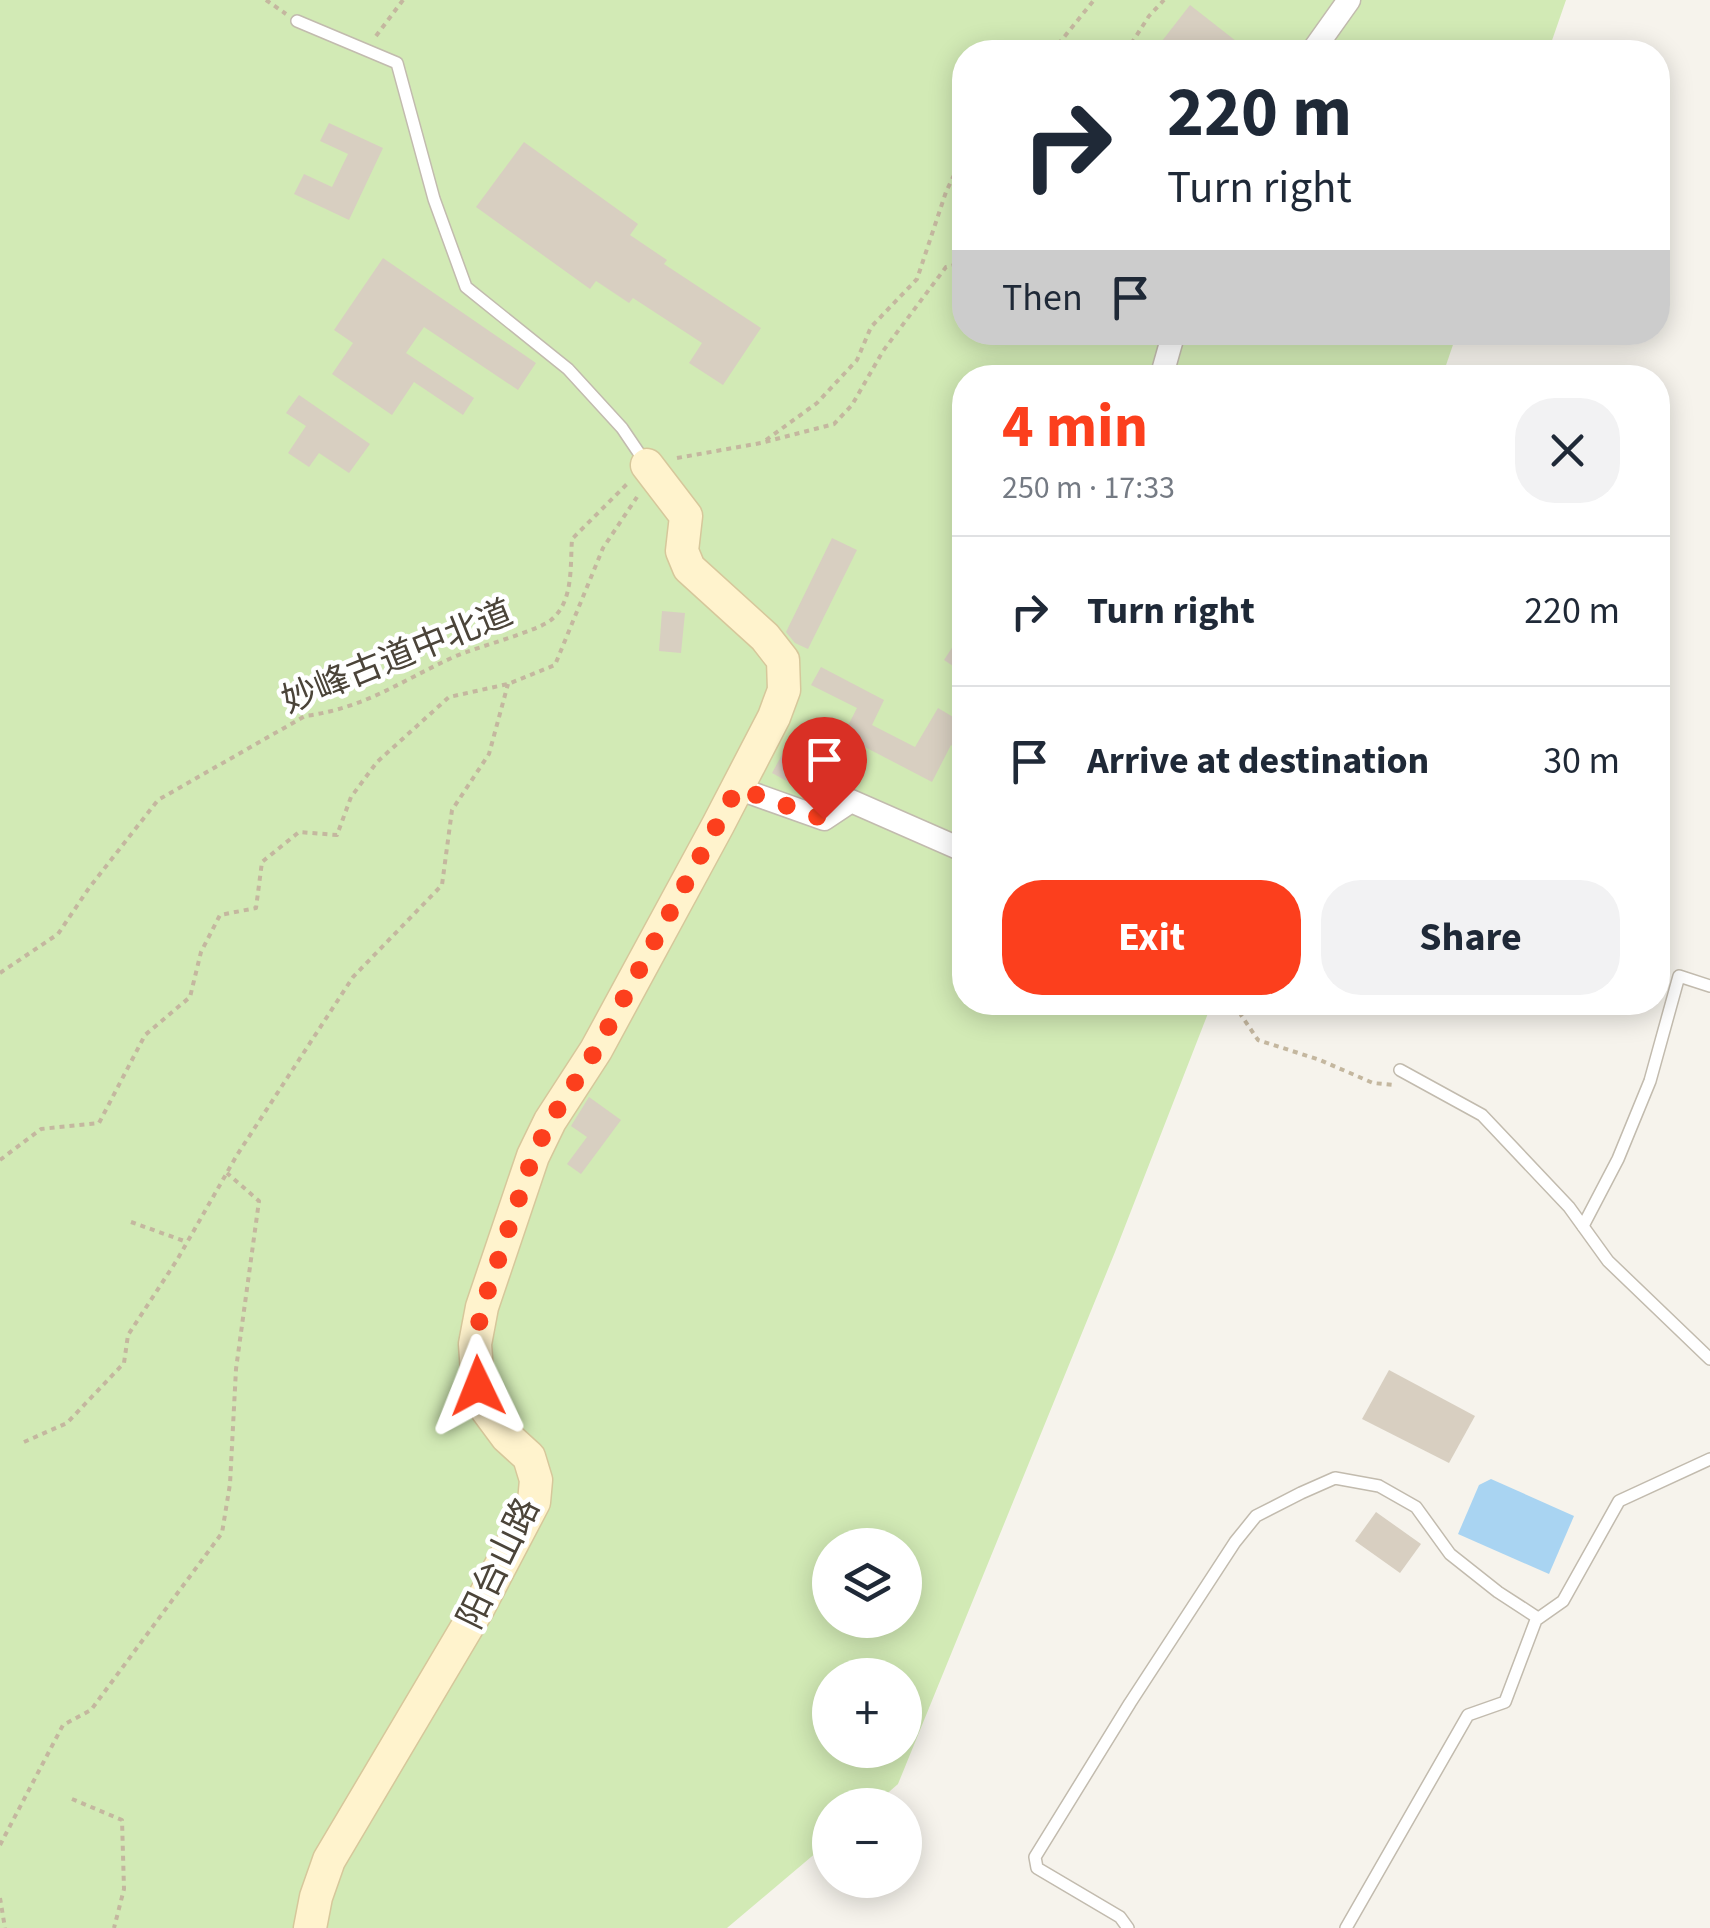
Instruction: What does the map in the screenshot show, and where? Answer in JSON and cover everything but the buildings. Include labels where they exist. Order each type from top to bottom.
[{"type":"street","points":[[1320,40],[1348,0]]},
{"type":"street","name":"阳台山路","points":[[310,1928],[329,1860],[480,1607],[534,1502],[536,1480],[528,1457],[487,1410],[478,1386],[475,1344],[482,1308],[533,1156],[550,1121],[596,1050],[737,788],[784,690],[783,660],[765,637],[689,568],[682,552],[686,516],[652,471]]},
{"type":"street","points":[[737,788],[824,819],[851,801],[952,845]]},
{"type":"lane","points":[[296,21],[397,63],[434,198],[466,288],[568,370],[622,428],[652,471]]},
{"type":"lane","points":[[1670,1009],[1679,976],[1710,986]]},
{"type":"lane","points":[[1583,1226],[1618,1159],[1650,1081],[1668,1015]]},
{"type":"lane","points":[[1400,1070],[1482,1115],[1569,1206],[1608,1260],[1710,1359]]},
{"type":"lane","points":[[1346,1928],[1468,1715],[1505,1702],[1538,1618],[1563,1601],[1619,1501],[1710,1459]]},
{"type":"lane","points":[[1128,1928],[1120,1918],[1037,1868],[1035,1858],[1202,1591],[1256,1516],[1335,1478],[1379,1486],[1416,1507],[1450,1554],[1538,1618]]},
{"type":"path","points":[[266,0],[296,21]]},
{"type":"path","points":[[365,50],[403,0]]},
{"type":"path","points":[[1062,40],[1094,0]]},
{"type":"path","points":[[1134,40],[1164,0]]},
{"type":"path","points":[[761,444],[817,404],[857,360],[870,327],[916,279],[952,179]]},
{"type":"path","points":[[0,1160],[41,1129],[99,1123],[146,1036],[190,997],[201,952],[220,915],[256,908],[262,862],[299,832],[337,835],[351,797],[376,762],[448,697],[508,684],[555,665],[603,548],[652,471],[834,424],[852,405],[883,351],[946,266],[952,265]]},
{"type":"path","name":"妙峰古道中北道","points":[[0,972],[58,934],[88,888],[158,800],[305,716],[374,699],[456,656],[550,621],[568,596],[572,539],[652,471]]},
{"type":"path","points":[[24,1442],[67,1423],[124,1363],[128,1336],[226,1173],[353,977],[442,885],[452,810],[489,754],[508,684]]},
{"type":"path","points":[[1241,1015],[1258,1040],[1373,1083],[1423,1083]]},
{"type":"path","points":[[0,1845],[63,1725],[90,1710],[222,1533],[230,1484],[236,1369],[260,1201],[226,1173]]},
{"type":"path","points":[[131,1222],[187,1242]]},
{"type":"path","points":[[72,1799],[122,1820],[124,1890],[114,1928]]},
{"type":"path","points":[[0,1898],[5,1928]]},
{"type":"green space","points":[[0,0],[1566,0],[1552,40],[952,40],[952,345],[1453,345],[1446,365],[952,365],[952,1015],[1207,1015],[922,1725],[922,1658],[812,1658],[812,1768],[905,1768],[893,1788],[812,1788],[812,1856],[727,1928],[0,1928]]},
{"type":"water","points":[[1491,1479],[1574,1516],[1549,1574],[1458,1534],[1479,1485]]},
{"type":"route","points":[[478,1386],[475,1344],[482,1308],[533,1156],[550,1121],[596,1050],[737,788],[824,819]]}]
